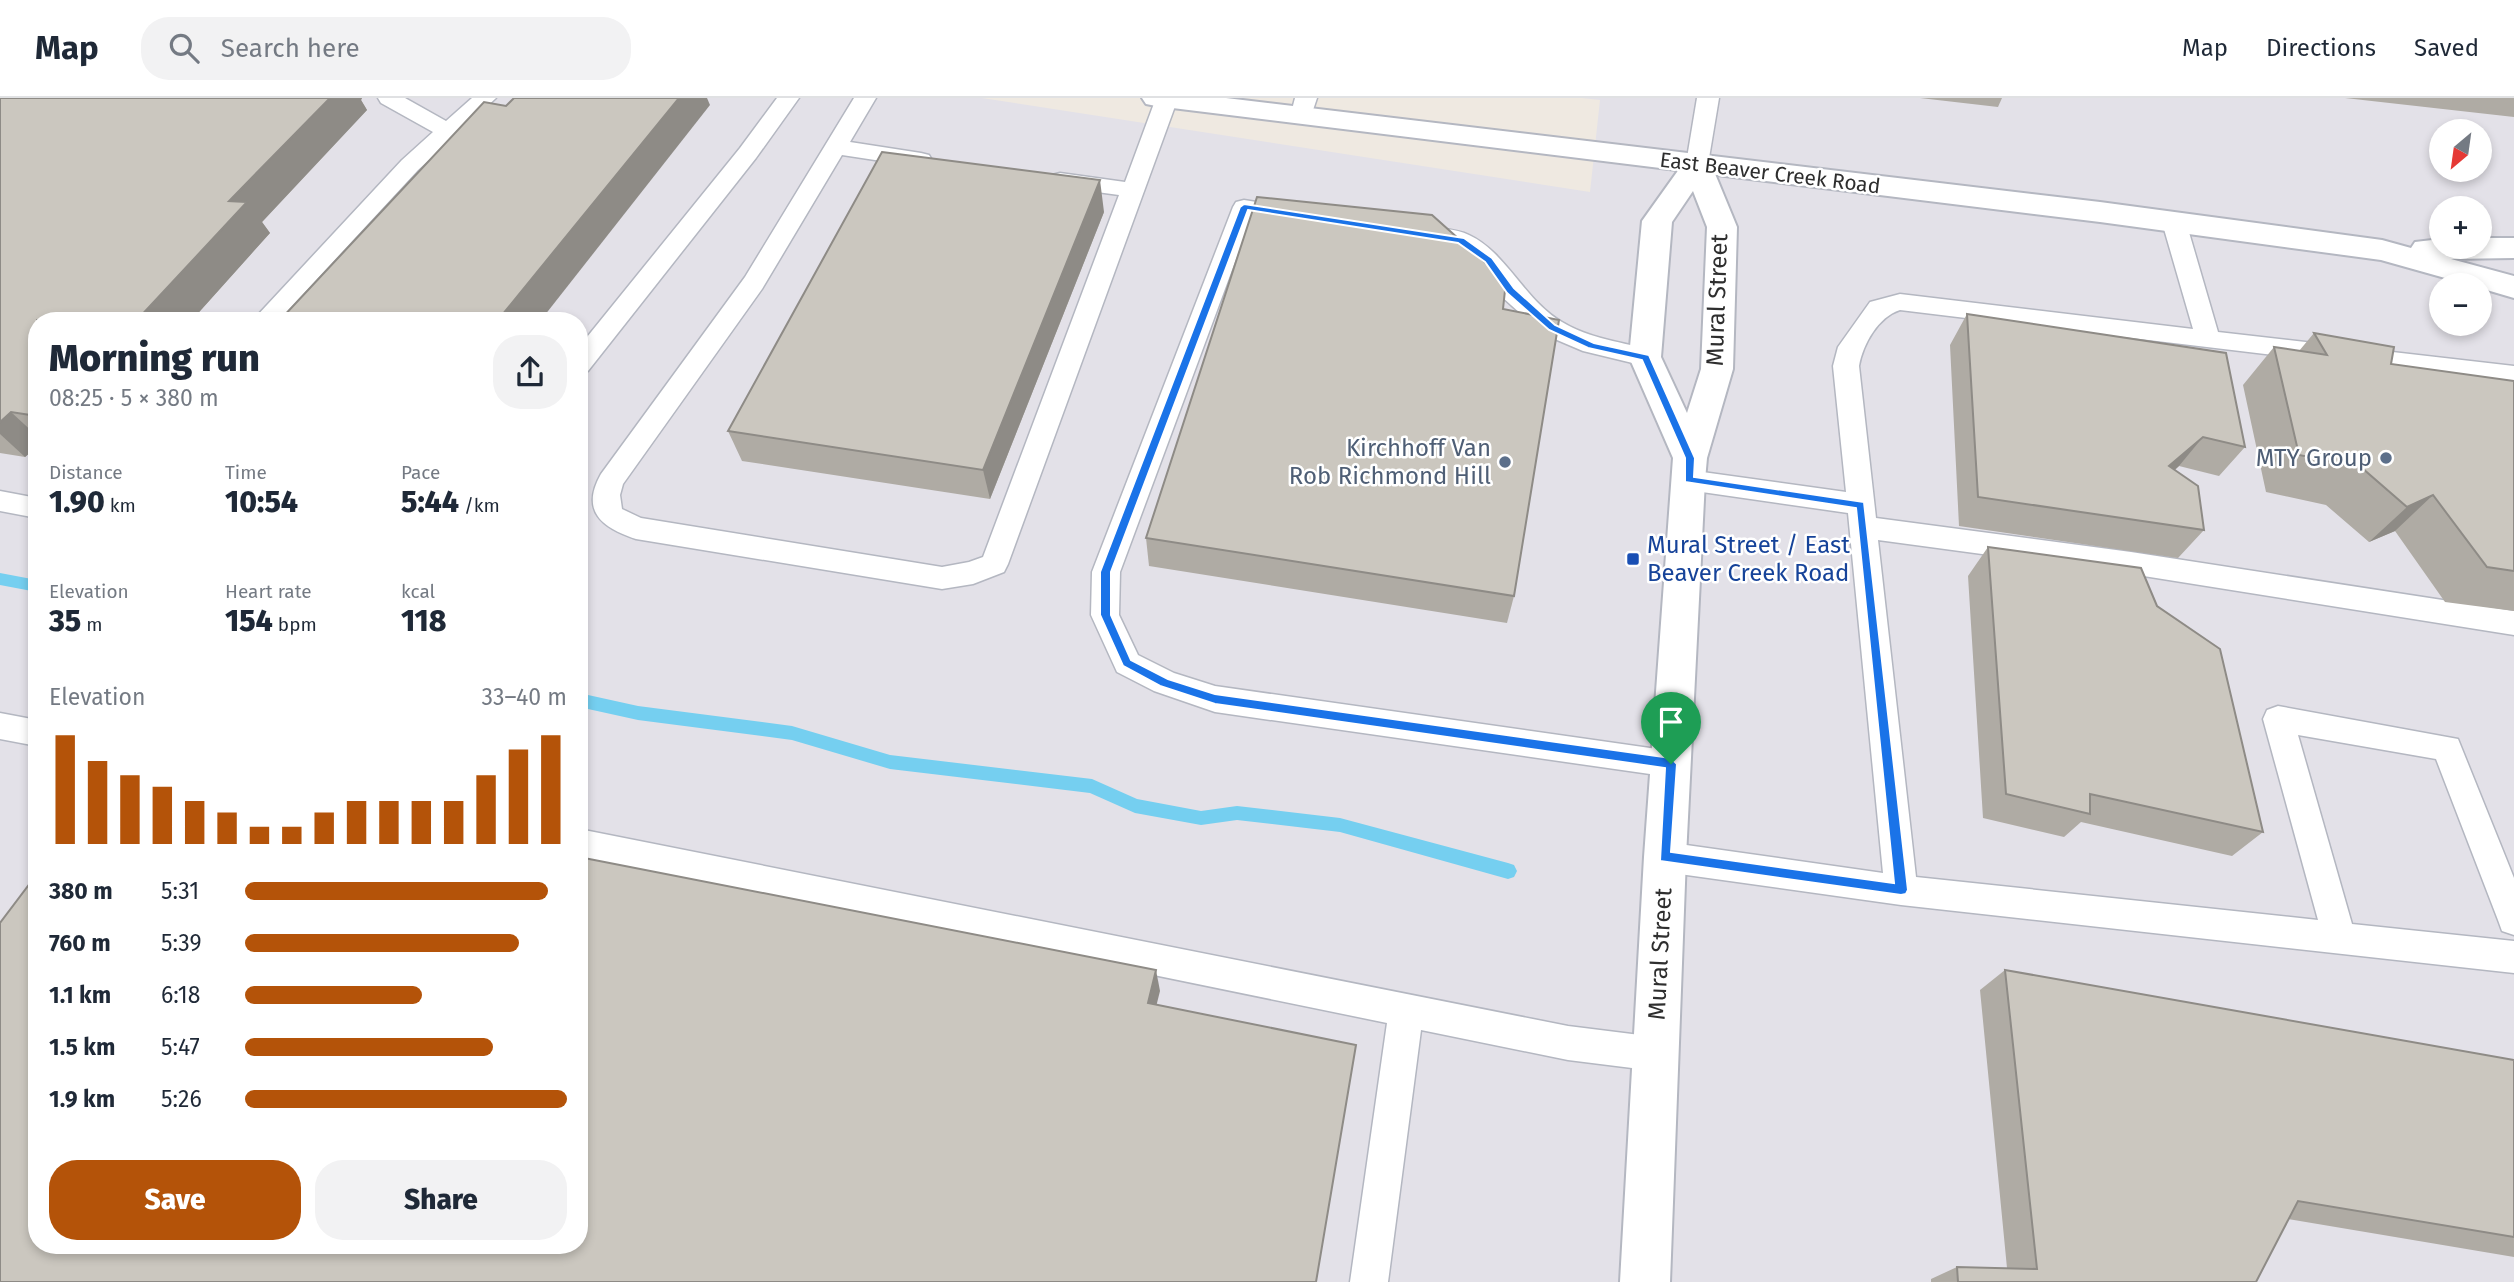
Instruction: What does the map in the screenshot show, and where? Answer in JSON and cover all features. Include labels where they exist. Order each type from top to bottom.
[{"type":"street","name":"East Beaver Creek Road","points":[[1163,99],[1303,108],[1697,164],[2382,250],[2514,287]]},
{"type":"street","name":"Mural Street","points":[[1689,469],[1645,357],[1657,221],[1697,164]]},
{"type":"street","name":"Mural Street","points":[[1645,1282],[1665,857],[1689,469],[1717,369],[1722,227],[1697,164]]},
{"type":"street","name":"East Beaver Creek Road","points":[[2382,250],[2514,248]]},
{"type":"lane","points":[[389,98],[447,131]]},
{"type":"lane","points":[[272,312],[410,165],[485,98]]},
{"type":"lane","points":[[588,354],[748,153],[788,98]]},
{"type":"lane","points":[[866,98],[754,283],[610,481],[606,495],[610,515],[636,528],[942,578],[973,573],[994,564],[1133,191],[1163,99]]},
{"type":"lane","points":[[1697,164],[1707,98]]},
{"type":"lane","points":[[837,147],[944,163]]},
{"type":"lane","points":[[1039,177],[1133,191]]},
{"type":"lane","points":[[1312,217],[1244,207],[1105,572],[1105,615],[1127,663],[1164,682],[1215,699],[1671,764]]},
{"type":"lane","points":[[2174,222],[2208,340]]},
{"type":"lane","points":[[1393,230],[1461,240],[1488,260],[1510,290],[1552,328],[1592,345],[1645,357]]},
{"type":"lane","points":[[1901,890],[1846,356],[1879,308],[1900,302],[1941,305],[2208,340],[2514,375]]},
{"type":"lane","points":[[1689,469],[1862,516],[2131,563],[2514,623]]},
{"type":"lane","points":[[0,502],[28,507]]},
{"type":"lane","points":[[2339,937],[2277,719],[2448,748],[2514,919]]},
{"type":"lane","points":[[0,726],[28,731]]},
{"type":"lane","points":[[588,845],[1568,1043],[1656,1054]]},
{"type":"lane","points":[[1665,857],[1901,890],[2514,957]]},
{"type":"lane","points":[[1369,1282],[1405,1010]]},
{"type":"shaded area","points":[[0,98],[982,98],[1590,192],[1600,100],[1582,98],[2514,98],[2514,1282],[0,1282]]},
{"type":"building","points":[[0,98],[330,98],[229,201],[247,202],[144,312],[28,312],[28,415],[11,412],[0,422]]},
{"type":"building","points":[[514,98],[679,98],[505,312],[287,312],[484,102],[506,106]]},
{"type":"building","points":[[882,152],[1100,180],[983,470],[728,431]]},
{"type":"building","points":[[1257,197],[1432,215],[1506,281],[1503,309],[1559,320],[1514,596],[1146,538]]},
{"type":"building","points":[[1967,314],[2226,353],[2245,447],[2203,437],[2169,466],[2198,486],[2204,530],[1978,497]]},
{"type":"building","points":[[2314,333],[2394,347],[2391,364],[2514,381],[2514,571],[2487,567],[2433,495],[2407,507],[2362,468],[2299,455],[2274,347],[2327,355]]},
{"type":"building","points":[[1988,547],[2141,568],[2157,606],[2220,649],[2263,832],[2090,794],[2090,814],[2006,794]]},
{"type":"building","points":[[588,859],[1156,970],[1148,1003],[1356,1045],[1316,1282],[0,1282],[0,923],[28,886],[28,1254],[588,1254]]},
{"type":"building","points":[[2005,970],[2514,1060],[2514,1237],[2298,1201],[2256,1282],[1958,1282],[1957,1267],[2037,1269]]},
{"type":"waterway","points":[[0,579],[28,584]]},
{"type":"waterway","points":[[588,702],[638,713],[792,733],[890,762],[1092,786],[1135,806],[1201,818],[1237,813],[1340,825],[1508,871]]},
{"type":"place","name":"MTY Group","points":[[2386,458]]},
{"type":"place","name":"Kirchhoff Van Rob Richmond Hill","points":[[1505,462]]},
{"type":"place","name":"Mural Street / East Beaver Creek Road","points":[[1633,559]]},
{"type":"route","points":[[1244,207],[1461,240],[1488,260],[1510,290],[1552,328],[1592,345],[1645,357],[1690,458],[1688,480],[1861,505],[1901,890],[1665,857],[1671,764],[1215,699],[1164,682],[1127,663],[1105,615],[1105,572],[1244,207]]}]
